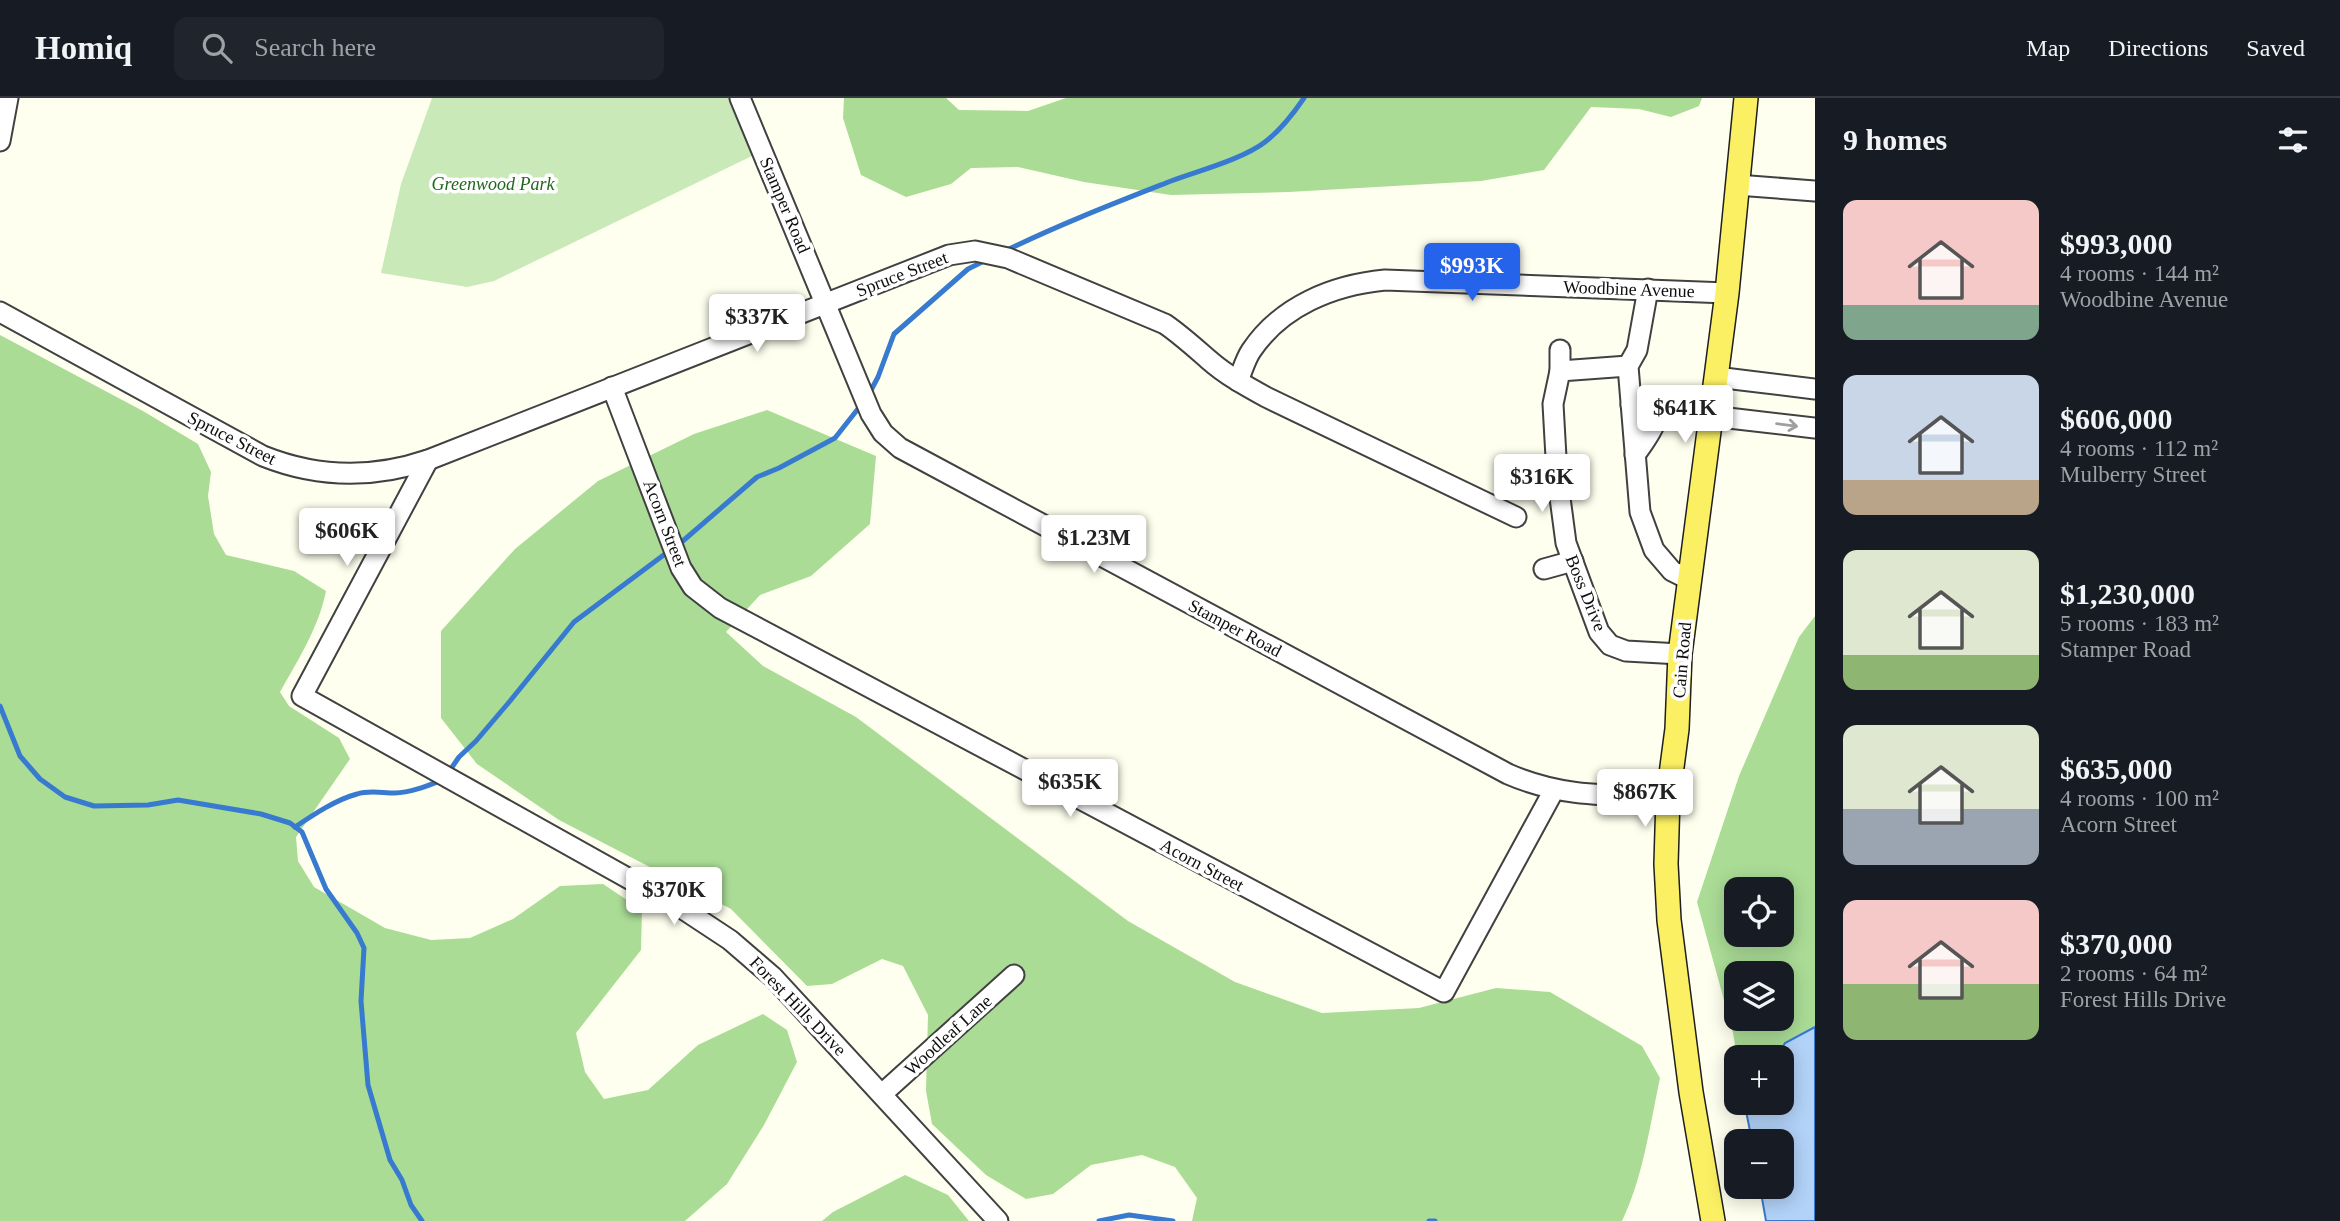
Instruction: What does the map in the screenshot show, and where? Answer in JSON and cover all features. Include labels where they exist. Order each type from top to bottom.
[{"type":"main road","name":"Cain Road","points":[[1713,1221],[1691,1092],[1670,920],[1666,864],[1668,797],[1677,729],[1680,654],[1727,293],[1746,98]]},
{"type":"street","points":[[0,141],[8,98]]},
{"type":"street","name":"Stamper Road","points":[[740,98],[871,414],[883,433],[900,448],[1508,774],[1554,790],[1577,794],[1668,797]]},
{"type":"street","points":[[1737,185],[1815,191]]},
{"type":"street","name":"Spruce Street","points":[[0,312],[263,456],[284,464],[328,474],[362,475],[407,467],[428,460],[949,255],[986,252],[1008,258],[1165,324],[1238,381],[1516,517]]},
{"type":"street","name":"Woodbine Avenue","points":[[1238,381],[1250,352],[1281,319],[1319,295],[1362,282],[1385,280],[1727,293]]},
{"type":"street","points":[[1648,289],[1637,350],[1628,366],[1640,512],[1654,550],[1672,571],[1690,580]]},
{"type":"street","name":"Boss Drive","points":[[1560,350],[1560,371],[1553,404],[1557,475],[1566,544],[1599,632],[1611,645],[1626,652],[1680,654]]},
{"type":"street","points":[[1560,371],[1628,366]]},
{"type":"street","points":[[1716,377],[1815,388]]},
{"type":"street","name":"Acorn Street","points":[[612,387],[681,568],[701,595],[720,608],[932,723],[1444,992],[1554,790]]},
{"type":"street","points":[[1711,416],[1815,428]]},
{"type":"street","name":"Forest Hills Drive","points":[[428,460],[302,696],[683,909],[730,940],[774,977],[998,1221]]},
{"type":"street","points":[[1544,569],[1573,561]]},
{"type":"street","name":"Woodleaf Lane","points":[[882,1094],[1014,975]]},
{"type":"green space","name":"Greenwood Park","points":[[432,98],[731,98],[756,154],[494,281],[467,287],[381,273],[401,184]]},
{"type":"green space","points":[[844,98],[946,98],[959,110],[1028,111],[1066,98],[1702,98],[1699,106],[1671,117],[1639,109],[1591,107],[1544,170],[1481,181],[1289,192],[1171,195],[1084,182],[1018,167],[971,168],[951,184],[906,197],[861,175],[843,118]]},
{"type":"green space","points":[[0,335],[143,411],[198,444],[211,472],[208,496],[214,534],[226,555],[294,571],[326,591],[313,630],[280,692],[289,706],[339,738],[350,759],[296,837],[298,861],[314,887],[385,928],[431,940],[470,938],[513,919],[560,886],[603,884],[642,910],[641,950],[576,1033],[585,1072],[604,1099],[648,1090],[698,1045],[763,1014],[787,1030],[797,1062],[764,1125],[727,1184],[685,1221],[0,1221]]},
{"type":"green space","points":[[767,410],[876,456],[870,524],[811,576],[760,595],[726,632],[763,666],[856,717],[1128,921],[1235,982],[1322,1013],[1419,1008],[1496,988],[1550,992],[1642,1046],[1660,1078],[1641,1169],[1622,1221],[1192,1221],[1197,1198],[1175,1167],[1142,1155],[1091,1165],[1053,1194],[1026,1199],[986,1175],[932,1124],[926,1091],[928,1015],[903,966],[882,959],[832,984],[807,986],[731,909],[559,820],[477,764],[441,718],[441,631],[515,549],[598,481],[694,434]]},
{"type":"green space","points":[[1815,616],[1815,1027],[1784,1045],[1735,1045],[1732,1031],[1794,1031],[1794,961],[1724,961],[1724,1000],[1697,902],[1739,776],[1799,637]]},
{"type":"green space","points":[[905,1175],[948,1195],[969,1221],[822,1221],[833,1212]]},
{"type":"water","points":[[1815,1027],[1815,1221],[1766,1221],[1762,1199],[1794,1199],[1794,1129],[1750,1129],[1747,1115],[1794,1115],[1794,1045],[1784,1045]]},
{"type":"waterway","points":[[1003,252],[1108,206],[1245,154],[1276,132],[1304,98]]},
{"type":"waterway","points":[[869,394],[894,334],[968,269],[988,259]]},
{"type":"waterway","points":[[677,546],[757,477],[835,438],[861,405]]},
{"type":"waterway","points":[[448,773],[574,622],[669,551]]},
{"type":"waterway","points":[[0,706],[20,756],[40,779],[65,797],[94,806],[148,805],[178,800],[261,814],[290,823],[302,832],[326,889],[357,933],[364,948],[361,1001],[368,1085],[390,1160],[402,1180],[411,1205],[422,1221]]},
{"type":"waterway","points":[[295,827],[332,804],[357,794],[407,792],[442,780]]},
{"type":"waterway","points":[[1099,1221],[1129,1215],[1173,1221]]},
{"type":"waterway","points":[[1429,1221],[1435,1221]]}]
